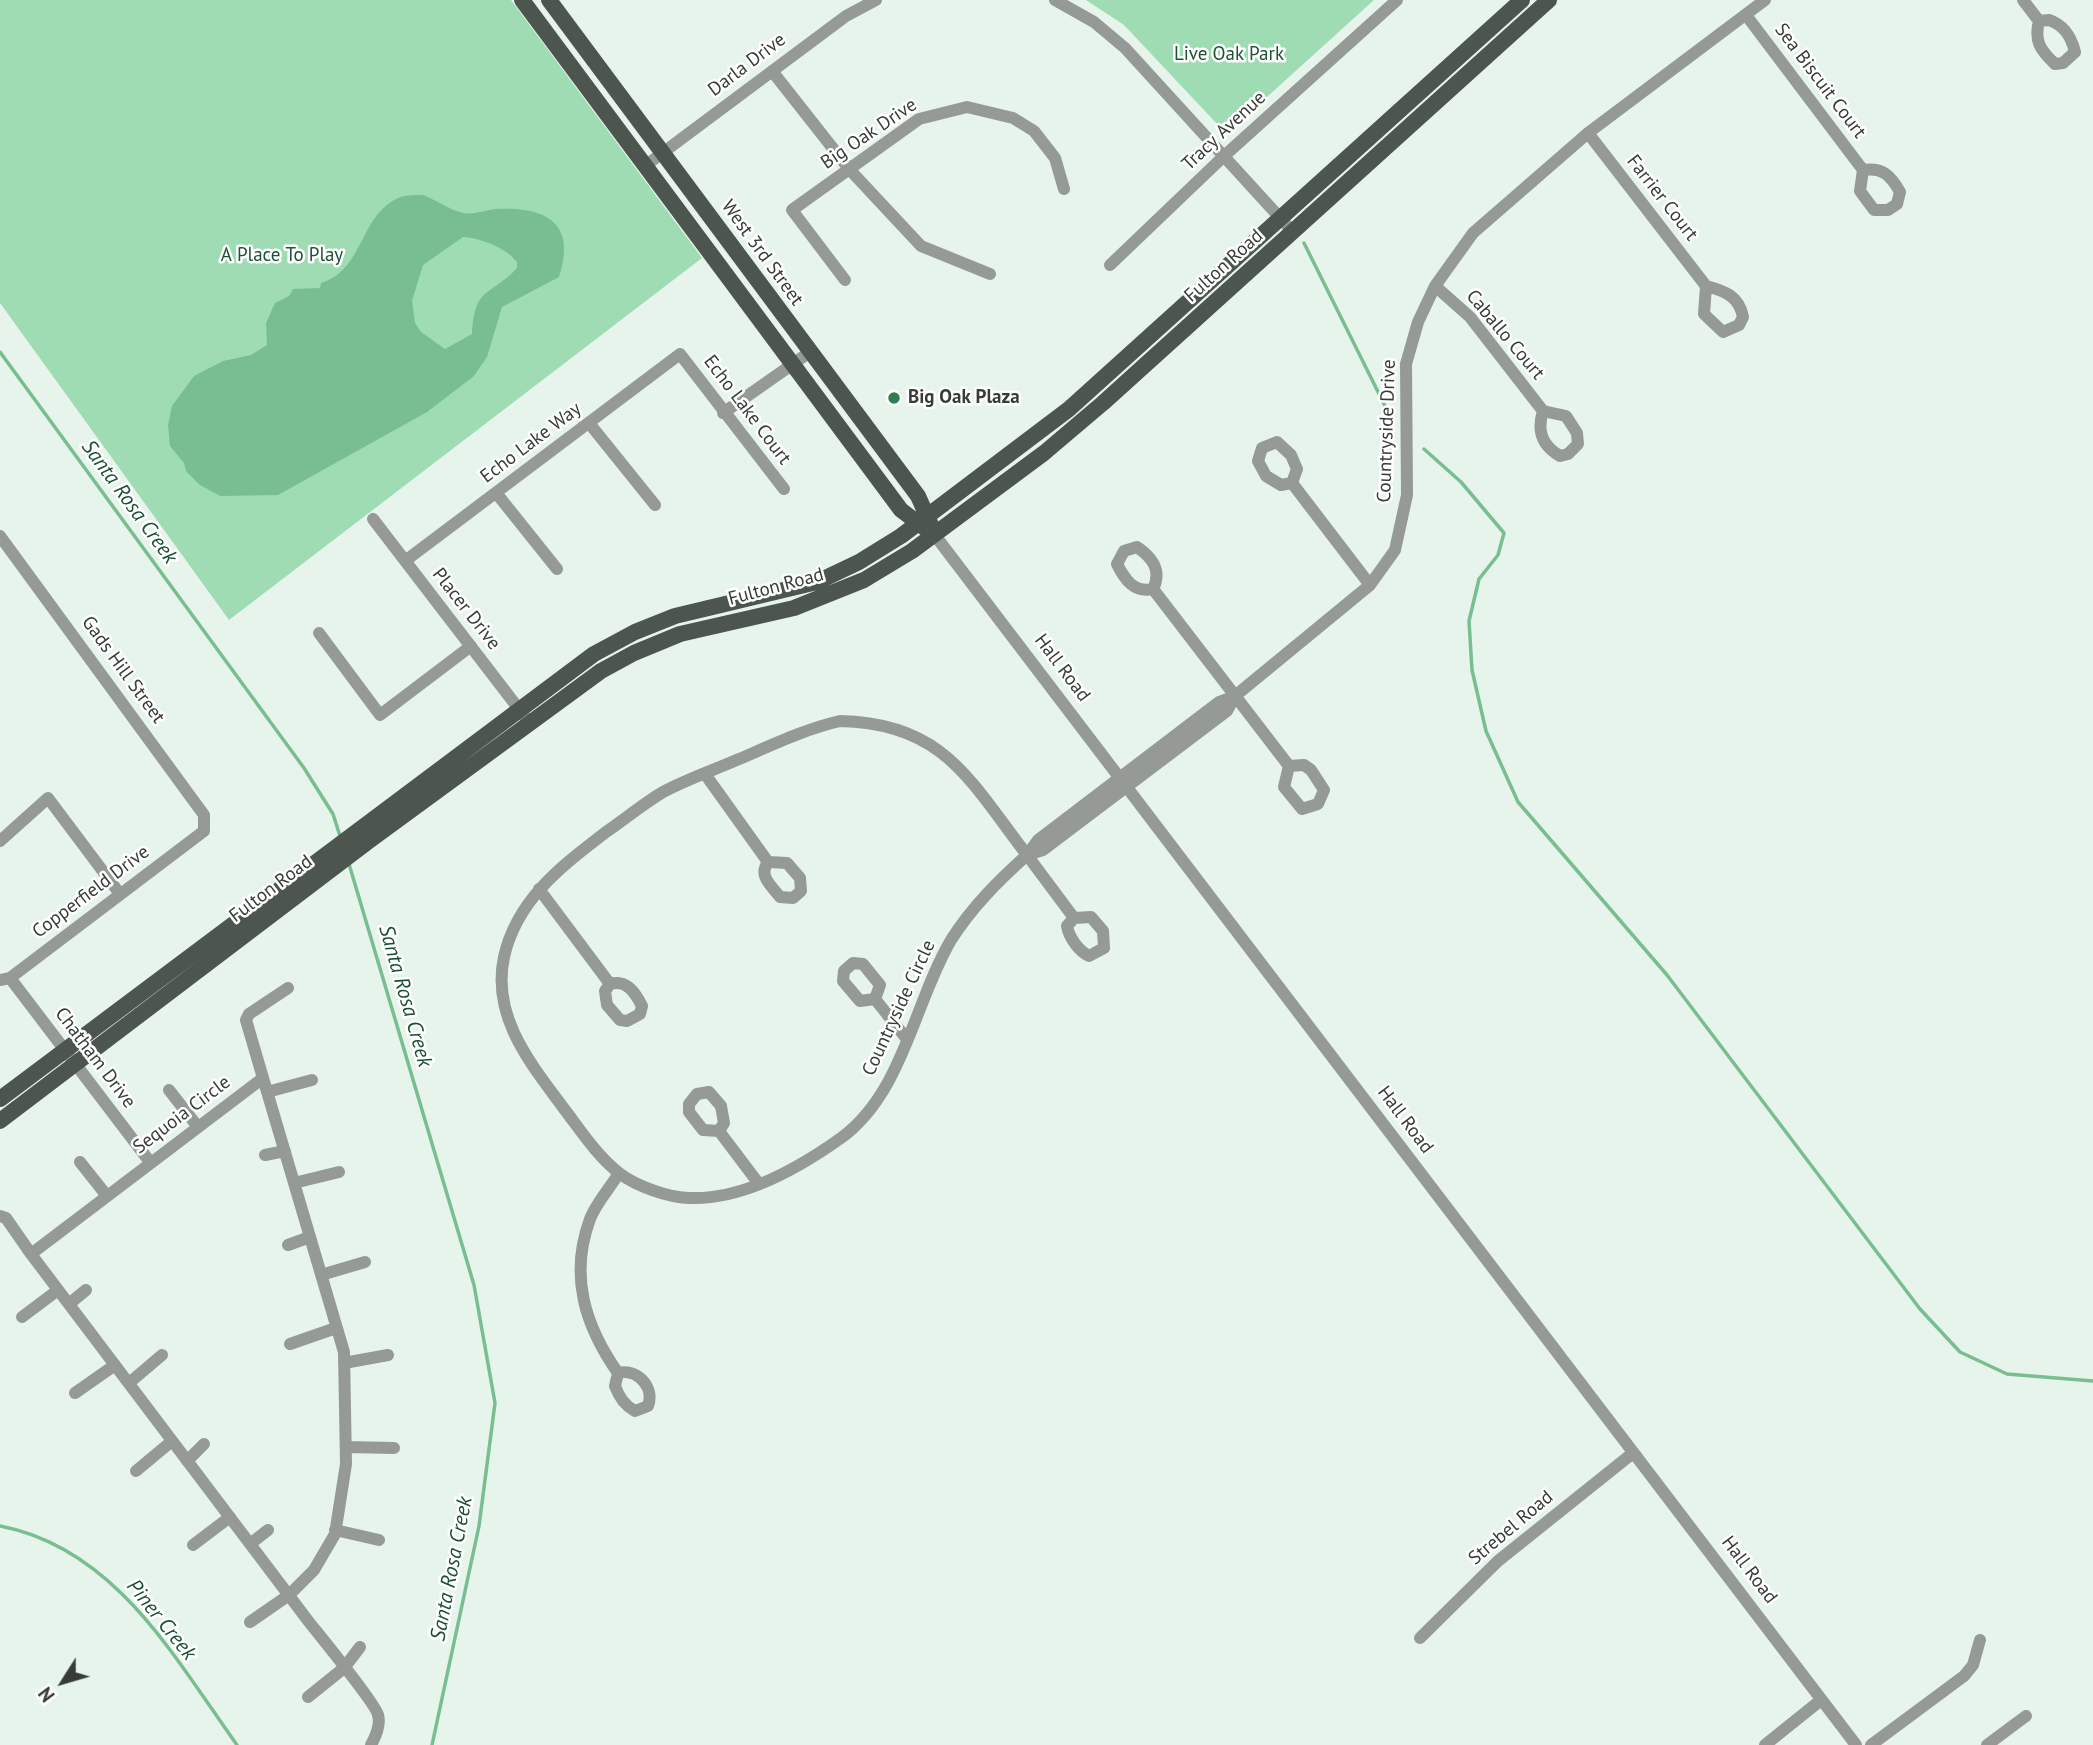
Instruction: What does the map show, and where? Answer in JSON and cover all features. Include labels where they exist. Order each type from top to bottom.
[{"type":"main road","name":"West 3rd Street","points":[[522,0],[900,508],[923,520],[934,534]]},
{"type":"main road","name":"West 3rd Street","points":[[549,0],[918,496],[923,520]]},
{"type":"main road","name":"Fulton Road","points":[[0,1121],[317,880],[366,834],[519,709],[585,660],[635,632],[695,611],[772,595],[817,582],[872,554],[923,520],[1061,416],[1522,0]]},
{"type":"main road","name":"Fulton Road","points":[[0,1099],[314,862],[366,834],[530,723],[586,681],[634,653],[693,629],[776,612],[832,595],[889,565],[934,534],[1081,422],[1549,0]]},
{"type":"street","points":[[1055,0],[1111,35],[1293,232]]},
{"type":"street","name":"Tracy Avenue","points":[[1110,265],[1223,157],[1397,0]]},
{"type":"street","name":"Countryside Drive","points":[[1027,855],[1038,840],[1122,783],[1219,702],[1235,696],[1370,585],[1395,550],[1406,495],[1406,364],[1418,321],[1435,286],[1473,233],[1588,133],[1765,0]]},
{"type":"street","points":[[2023,0],[2039,21]]},
{"type":"street","name":"Darla Drive","points":[[645,166],[869,2]]},
{"type":"street","name":"Sea Biscuit Court","points":[[1746,15],[1864,170]]},
{"type":"street","points":[[772,71],[850,170],[921,246],[990,274]]},
{"type":"street","name":"Big Oak Drive","points":[[845,280],[792,210],[919,119],[967,107],[1013,118],[1034,131],[1055,158],[1064,189]]},
{"type":"street","name":"Farrier Court","points":[[1588,133],[1706,286]]},
{"type":"street","name":"Caballo Court","points":[[1435,286],[1470,317],[1543,411]]},
{"type":"street","points":[[723,412],[810,352]]},
{"type":"street","name":"Echo Lake Court","points":[[680,354],[784,489]]},
{"type":"street","name":"Echo Lake Way","points":[[405,561],[680,354]]},
{"type":"street","points":[[589,423],[655,505]]},
{"type":"street","points":[[1292,483],[1370,585]]},
{"type":"street","points":[[497,494],[557,569]]},
{"type":"street","name":"Placer Drive","points":[[373,519],[530,723]]},
{"type":"street","name":"Hall Road","points":[[934,534],[1856,1745]]},
{"type":"street","name":"Gads Hill Street","points":[[0,536],[204,815],[204,831]]},
{"type":"street","points":[[1153,589],[1289,766]]},
{"type":"street","points":[[319,633],[380,715],[471,646]]},
{"type":"street","name":"Countryside Circle","points":[[853,722],[888,726],[923,739],[942,751],[961,769],[1027,855],[972,909],[950,942],[878,1098],[860,1121],[844,1136],[811,1158],[759,1184],[729,1194],[688,1198],[642,1184],[620,1173],[592,1144],[520,1050],[510,1026],[504,1004],[504,957],[518,920],[539,889],[561,866],[663,792],[823,725],[853,722]]},
{"type":"street","points":[[705,774],[768,862]]},
{"type":"street","points":[[0,841],[48,798],[120,894]]},
{"type":"street","name":"Copperfield Drive","points":[[5,979],[204,831]]},
{"type":"street","points":[[1027,855],[1074,918]]},
{"type":"street","points":[[539,889],[610,984]]},
{"type":"street","name":"Chatham Drive","points":[[5,979],[64,1049],[150,1162]]},
{"type":"street","points":[[250,1622],[289,1595],[314,1570],[335,1530],[346,1464],[344,1363],[246,1020],[249,1014],[288,988]]},
{"type":"street","points":[[875,999],[906,1038]]},
{"type":"street","name":"Sequoia Circle","points":[[31,1254],[263,1079]]},
{"type":"street","points":[[267,1092],[312,1080]]},
{"type":"street","points":[[169,1090],[198,1127]]},
{"type":"street","points":[[719,1131],[759,1184]]},
{"type":"street","points":[[265,1155],[285,1151]]},
{"type":"street","points":[[80,1163],[107,1196]]},
{"type":"street","points":[[294,1183],[339,1172]]},
{"type":"street","points":[[618,1373],[590,1327],[583,1306],[580,1261],[591,1217],[620,1173]]},
{"type":"street","points":[[0,1216],[6,1218],[379,1713],[378,1733],[371,1745]]},
{"type":"street","points":[[288,1245],[310,1237]]},
{"type":"street","points":[[321,1275],[365,1262]]},
{"type":"street","points":[[22,1317],[58,1290]]},
{"type":"street","points":[[69,1304],[86,1290]]},
{"type":"street","points":[[290,1344],[336,1328]]},
{"type":"street","points":[[344,1363],[388,1355]]},
{"type":"street","points":[[129,1384],[162,1356]]},
{"type":"street","points":[[75,1393],[115,1365]]},
{"type":"street","points":[[136,1471],[172,1441]]},
{"type":"street","points":[[187,1461],[204,1444]]},
{"type":"street","points":[[346,1447],[394,1448]]},
{"type":"street","name":"Strebel Road","points":[[1420,1638],[1498,1561],[1633,1453]]},
{"type":"street","points":[[193,1545],[230,1517]]},
{"type":"street","points":[[250,1544],[268,1530]]},
{"type":"street","points":[[335,1530],[379,1540]]},
{"type":"street","points":[[1871,1745],[1964,1676],[1972,1665],[1980,1640]]},
{"type":"street","points":[[308,1697],[344,1668],[360,1647]]},
{"type":"street","points":[[1765,1745],[1821,1700]]},
{"type":"street","points":[[1987,1745],[2026,1716]]},
{"type":"green space","name":"A Place To Play","points":[[0,0],[511,0],[702,258],[229,620],[0,303]]},
{"type":"green space","name":"Live Oak Park","points":[[1086,0],[1374,0],[1236,125],[1219,126],[1124,25]]},
{"type":"shaded area","points":[[423,195],[463,213],[514,209],[543,215],[560,231],[564,243],[564,258],[559,277],[502,307],[487,357],[474,376],[427,412],[278,495],[220,496],[200,485],[186,471],[184,463],[170,446],[168,425],[172,406],[194,376],[223,361],[251,355],[267,345],[266,323],[275,303],[289,296],[293,289],[320,288],[321,283],[346,266],[377,215],[387,205],[401,197]],"holes":[[[463,237],[506,252],[517,262],[517,268],[480,299],[476,307],[472,334],[445,349],[421,332],[415,323],[412,301],[423,265]]]},
{"type":"waterway","points":[[1304,243],[1393,422]]},
{"type":"waterway","name":"Santa Rosa Creek","points":[[0,352],[304,768],[333,814],[340,836]]},
{"type":"waterway","points":[[1424,449],[1461,482],[1504,533],[1498,555],[1479,579],[1469,621],[1472,670],[1486,731],[1518,802],[1667,975],[1920,1309],[1960,1352],[2007,1374],[2093,1381]]},
{"type":"waterway","name":"Santa Rosa Creek","points":[[349,864],[474,1285],[495,1403],[479,1526],[432,1745]]},
{"type":"waterway","name":"Piner Creek","points":[[0,1526],[41,1538],[77,1557],[109,1582],[165,1643],[237,1745]]},
{"type":"place","name":"Big Oak Plaza","points":[[894,398]]}]
